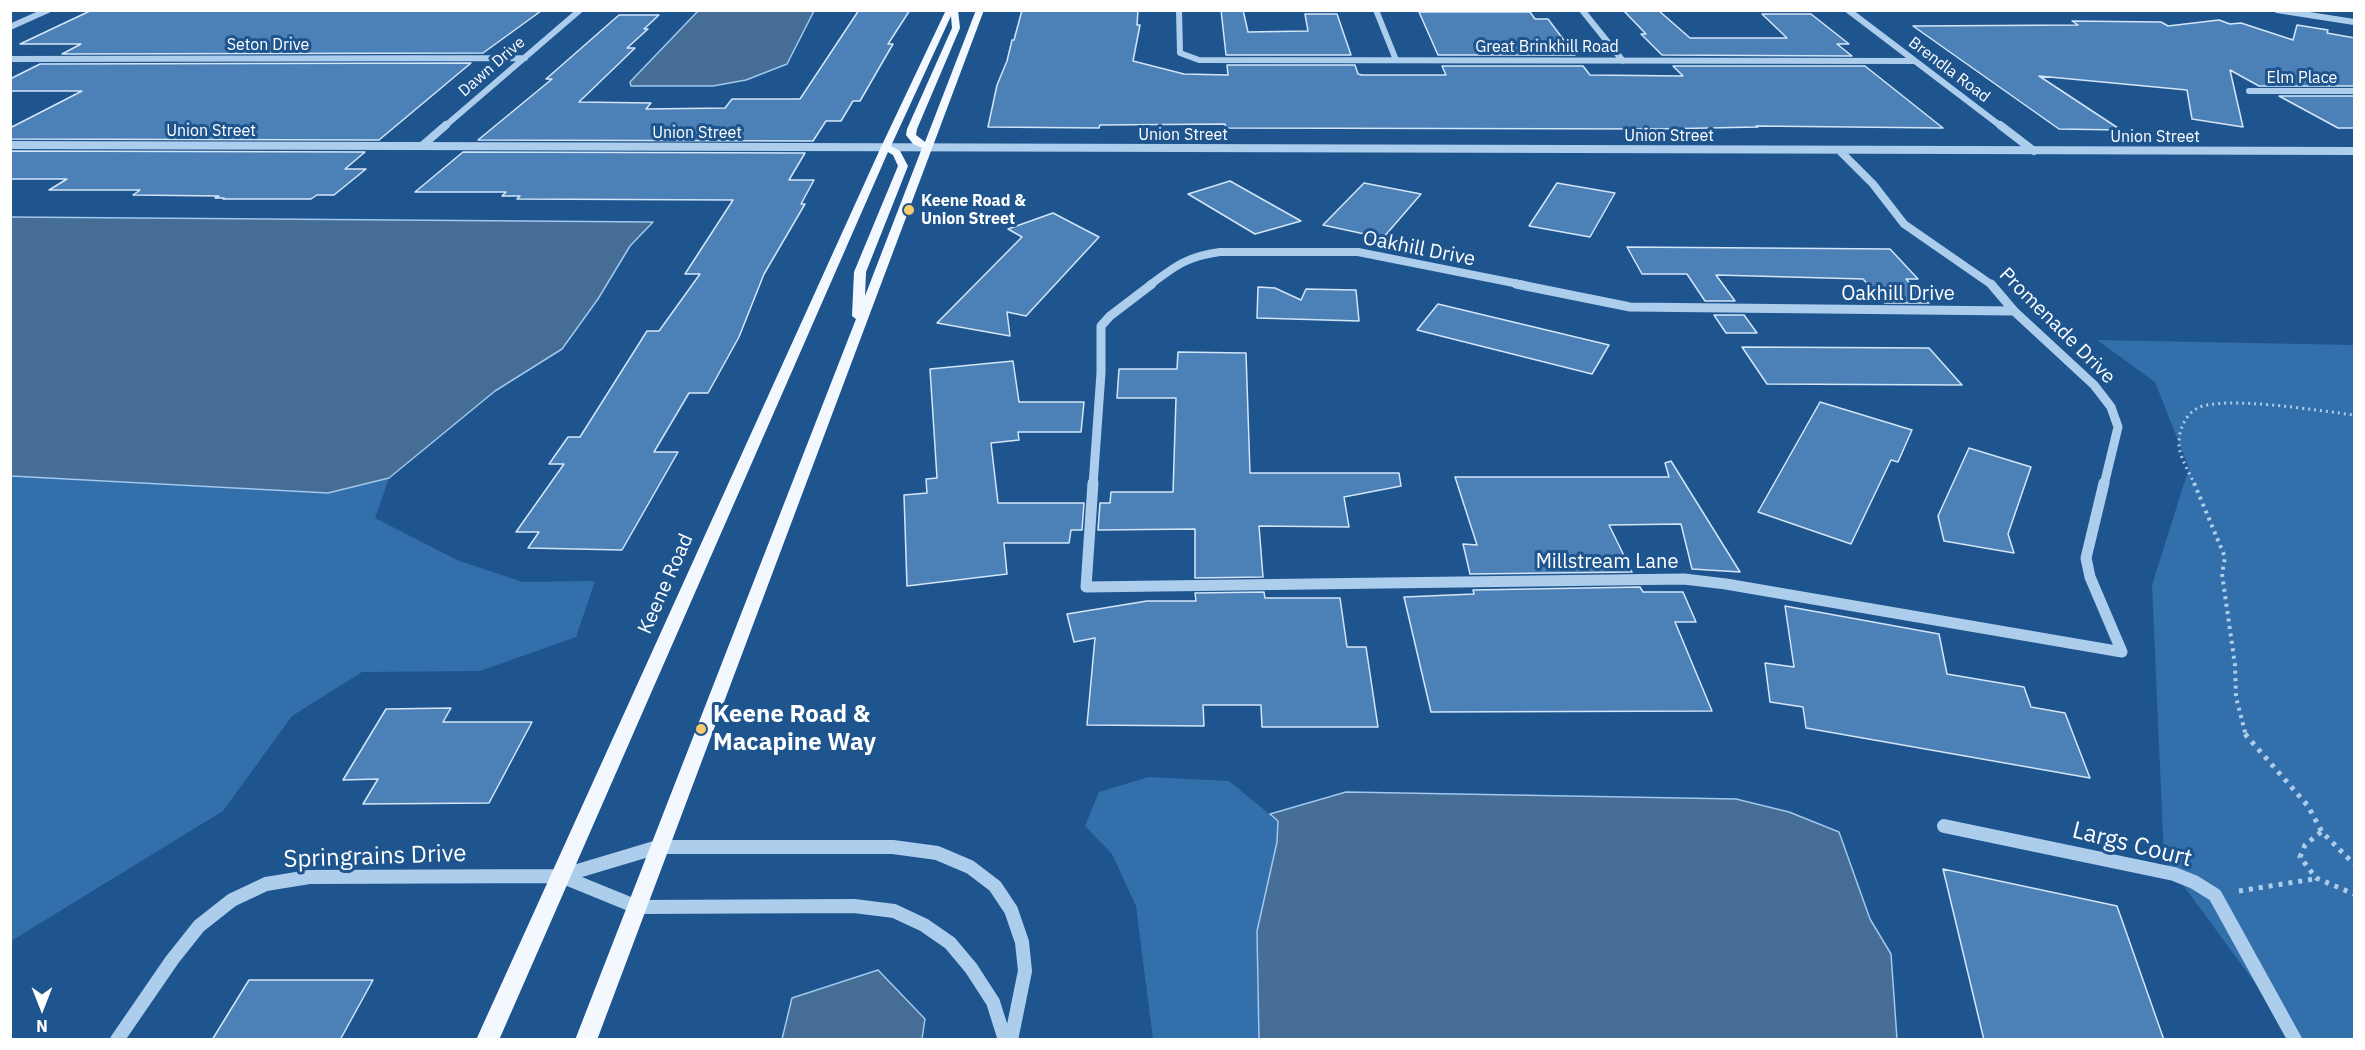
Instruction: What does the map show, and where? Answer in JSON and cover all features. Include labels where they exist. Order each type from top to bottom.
[{"type":"main road","name":"Keene Road","points":[[487,1040],[886,147],[952,10]]},
{"type":"main road","points":[[928,147],[916,142],[911,135],[912,129],[956,28],[952,10]]},
{"type":"main road","points":[[586,1040],[980,10]]},
{"type":"main road","points":[[857,331],[860,272],[903,166],[897,153],[886,147]]},
{"type":"street","points":[[10,27],[48,10]]},
{"type":"street","name":"Dawn Drive","points":[[423,145],[580,10]]},
{"type":"street","name":"Great Brinkhill Road","points":[[1179,10],[1180,53],[1198,60],[1915,61]]},
{"type":"street","points":[[1376,10],[1396,60]]},
{"type":"street","points":[[1582,10],[1623,61]]},
{"type":"street","name":"Brendla Road","points":[[1848,10],[2034,151]]},
{"type":"street","points":[[2277,10],[2355,22]]},
{"type":"street","name":"Seton Drive","points":[[10,59],[525,58]]},
{"type":"street","name":"Elm Place","points":[[2249,91],[2355,91]]},
{"type":"street","name":"Union Street","points":[[10,145],[2355,151]]},
{"type":"street","name":"Promenade Drive","points":[[1839,150],[1873,184],[1905,224],[1990,284],[2014,311],[2094,385],[2111,407],[2118,427],[2086,558],[2090,577],[2122,652]]},
{"type":"street","name":"Oakhill Drive","points":[[1086,587],[1101,373],[1101,326],[1110,316],[1181,262],[1198,255],[1220,252],[1358,252],[1630,307],[2014,311]]},
{"type":"street","name":"Millstream Lane","points":[[1086,587],[1684,579],[1726,584],[2122,652]]},
{"type":"street","name":"Largs Court","points":[[1944,826],[2174,874],[2194,882],[2215,895]]},
{"type":"street","points":[[561,876],[658,847],[893,847],[937,853],[970,867],[995,886],[1011,910],[1022,942],[1025,971],[1011,1040]]},
{"type":"street","points":[[561,876],[637,907],[854,906],[894,911],[924,925],[950,943],[971,968],[993,1002],[1005,1040]]},
{"type":"street","name":"Springrains Drive","points":[[117,1040],[172,960],[199,926],[232,900],[266,884],[309,877],[561,876]]},
{"type":"street","points":[[2215,895],[2295,1040]]},
{"type":"path","points":[[2355,415],[2266,405],[2211,404],[2199,407],[2188,414],[2180,432],[2179,450],[2225,557],[2222,574],[2235,665],[2236,697],[2245,734],[2307,806],[2322,832],[2355,864]]},
{"type":"path","points":[[2314,879],[2300,857],[2301,849],[2309,840],[2322,832]]},
{"type":"path","points":[[2215,895],[2314,879],[2355,894]]},
{"type":"shaded area","points":[[698,11],[814,11],[787,64],[746,80],[713,86],[631,86],[630,82]]},
{"type":"shaded area","points":[[10,217],[653,222],[630,246],[598,299],[562,349],[495,391],[389,478],[328,493],[11,476]]},
{"type":"shaded area","points":[[2097,340],[2354,345],[2354,1039],[2296,1039],[2164,859],[2152,585],[2189,468],[2155,382]]},
{"type":"shaded area","points":[[11,476],[328,493],[389,478],[375,518],[457,560],[523,582],[595,581],[576,637],[480,671],[362,672],[292,716],[223,811],[11,941]]},
{"type":"shaded area","points":[[1149,777],[1229,781],[1278,821],[1277,842],[1257,931],[1259,1039],[1153,1039],[1136,906],[1112,854],[1085,826],[1099,792]]},
{"type":"shaded area","points":[[1346,792],[1736,799],[1789,812],[1839,832],[1870,919],[1891,954],[1897,1039],[1259,1039],[1257,931],[1277,842],[1278,821],[1270,814]]},
{"type":"shaded area","points":[[878,970],[925,1019],[922,1039],[782,1039],[792,998]]},
{"type":"building","points":[[92,10],[541,11],[483,53],[62,54],[81,44],[20,44]]},
{"type":"building","points":[[859,10],[910,10],[888,44],[893,44],[860,101],[853,101],[841,121],[826,121],[813,141],[478,140],[552,79],[546,79],[619,15],[659,15],[644,29],[648,29],[627,48],[635,48],[579,102],[651,103],[646,109],[725,108],[732,99],[800,99]]},
{"type":"building","points":[[1022,10],[1138,10],[1137,25],[1140,25],[1133,61],[1184,74],[1228,75],[1227,65],[1355,65],[1358,74],[1362,75],[1446,75],[1442,66],[1583,66],[1590,75],[1683,76],[1673,66],[1865,66],[1943,128],[1756,126],[1758,127],[1658,129],[1226,128],[1225,124],[1100,125],[1099,128],[988,127],[997,85],[1007,61],[1012,40],[1014,40]]},
{"type":"building","points":[[1221,10],[1243,10],[1248,32],[1308,31],[1305,14],[1337,14],[1351,55],[1226,55]]},
{"type":"building","points":[[1623,10],[1658,10],[1690,38],[1787,38],[1762,14],[1811,14],[1849,44],[1837,44],[1852,56],[1662,55],[1641,34],[1646,34]]},
{"type":"building","points":[[1419,12],[1530,12],[1535,19],[1548,19],[1575,55],[1438,55]]},
{"type":"building","points":[[2219,20],[2230,24],[2241,23],[2293,40],[2297,25],[2328,30],[2327,33],[2355,38],[2355,86],[2259,86],[2230,70],[2243,127],[2192,119],[2187,90],[2039,76],[2121,130],[2059,129],[1913,26],[2078,25],[2072,21],[2161,22],[2168,26]]},
{"type":"building","points":[[471,63],[379,140],[10,139],[10,128],[82,91],[10,91],[10,79],[40,64]]},
{"type":"building","points":[[2279,96],[2355,96],[2355,128],[2338,128]]},
{"type":"building","points":[[10,151],[365,152],[345,169],[366,169],[334,195],[317,195],[311,199],[223,199],[215,198],[219,196],[133,195],[140,190],[49,190],[67,179],[10,179]]},
{"type":"building","points":[[463,152],[805,153],[789,180],[814,180],[801,204],[805,204],[764,274],[739,337],[708,393],[689,393],[654,452],[678,452],[622,550],[528,548],[539,532],[516,532],[564,464],[549,464],[568,437],[580,437],[647,331],[659,331],[700,274],[685,274],[733,200],[517,199],[520,196],[502,196],[506,192],[415,192]]},
{"type":"building","points":[[1230,181],[1301,221],[1255,234],[1188,194]]},
{"type":"building","points":[[1364,183],[1421,194],[1383,238],[1323,225]]},
{"type":"building","points":[[1557,183],[1615,193],[1590,237],[1529,226]]},
{"type":"building","points":[[1053,213],[1099,237],[1026,316],[1007,312],[1010,336],[937,323],[1022,237],[1008,229]]},
{"type":"building","points":[[1627,247],[1890,249],[1918,279],[1906,279],[1929,303],[1885,303],[1863,279],[1716,275],[1735,301],[1705,301],[1687,274],[1642,274]]},
{"type":"building","points":[[1258,287],[1275,288],[1301,300],[1306,289],[1356,290],[1359,321],[1257,318]]},
{"type":"building","points":[[1438,304],[1609,345],[1592,374],[1417,330]]},
{"type":"building","points":[[1714,315],[1744,315],[1757,333],[1726,333]]},
{"type":"building","points":[[1742,347],[1929,348],[1962,385],[1767,384]]},
{"type":"building","points":[[1178,352],[1246,353],[1250,473],[1399,473],[1401,486],[1344,497],[1349,527],[1259,526],[1263,577],[1195,578],[1195,529],[1098,530],[1100,503],[1110,503],[1111,492],[1173,492],[1176,398],[1117,398],[1119,369],[1177,369]]},
{"type":"building","points":[[1013,361],[1019,402],[1084,402],[1081,432],[1018,432],[1019,440],[991,443],[998,503],[1084,503],[1082,530],[1071,530],[1069,543],[1004,543],[1007,574],[907,586],[904,495],[927,493],[926,479],[937,478],[930,369]]},
{"type":"building","points":[[1820,402],[1912,430],[1898,462],[1891,460],[1851,544],[1758,512]]},
{"type":"building","points":[[1969,448],[2031,467],[2008,534],[2014,553],[1944,541],[1938,516]]},
{"type":"building","points":[[1671,461],[1740,572],[1692,569],[1681,524],[1609,525],[1632,572],[1470,574],[1463,544],[1477,545],[1455,477],[1669,477],[1665,463]]},
{"type":"building","points":[[1640,587],[1643,592],[1683,592],[1696,622],[1675,622],[1712,711],[1431,712],[1404,597],[1474,594],[1473,590]]},
{"type":"building","points":[[1264,592],[1265,598],[1340,598],[1347,647],[1366,647],[1378,727],[1262,727],[1261,705],[1203,705],[1204,726],[1087,725],[1095,638],[1074,642],[1067,614],[1147,601],[1196,601],[1195,593]]},
{"type":"building","points":[[1785,606],[1939,634],[1947,674],[2024,687],[2031,707],[2065,713],[2090,778],[1806,728],[1803,707],[1770,702],[1765,663],[1794,667]]},
{"type":"building","points":[[451,708],[443,722],[532,722],[489,803],[363,804],[378,779],[343,780],[386,709]]},
{"type":"building","points":[[1943,869],[2117,906],[2164,1040],[1984,1040]]},
{"type":"building","points":[[249,980],[373,980],[340,1040],[212,1040]]},
{"type":"place","name":"Keene Road & Union Street","points":[[909,210]]},
{"type":"place","name":"Keene Road & Macapine Way","points":[[701,729]]}]
